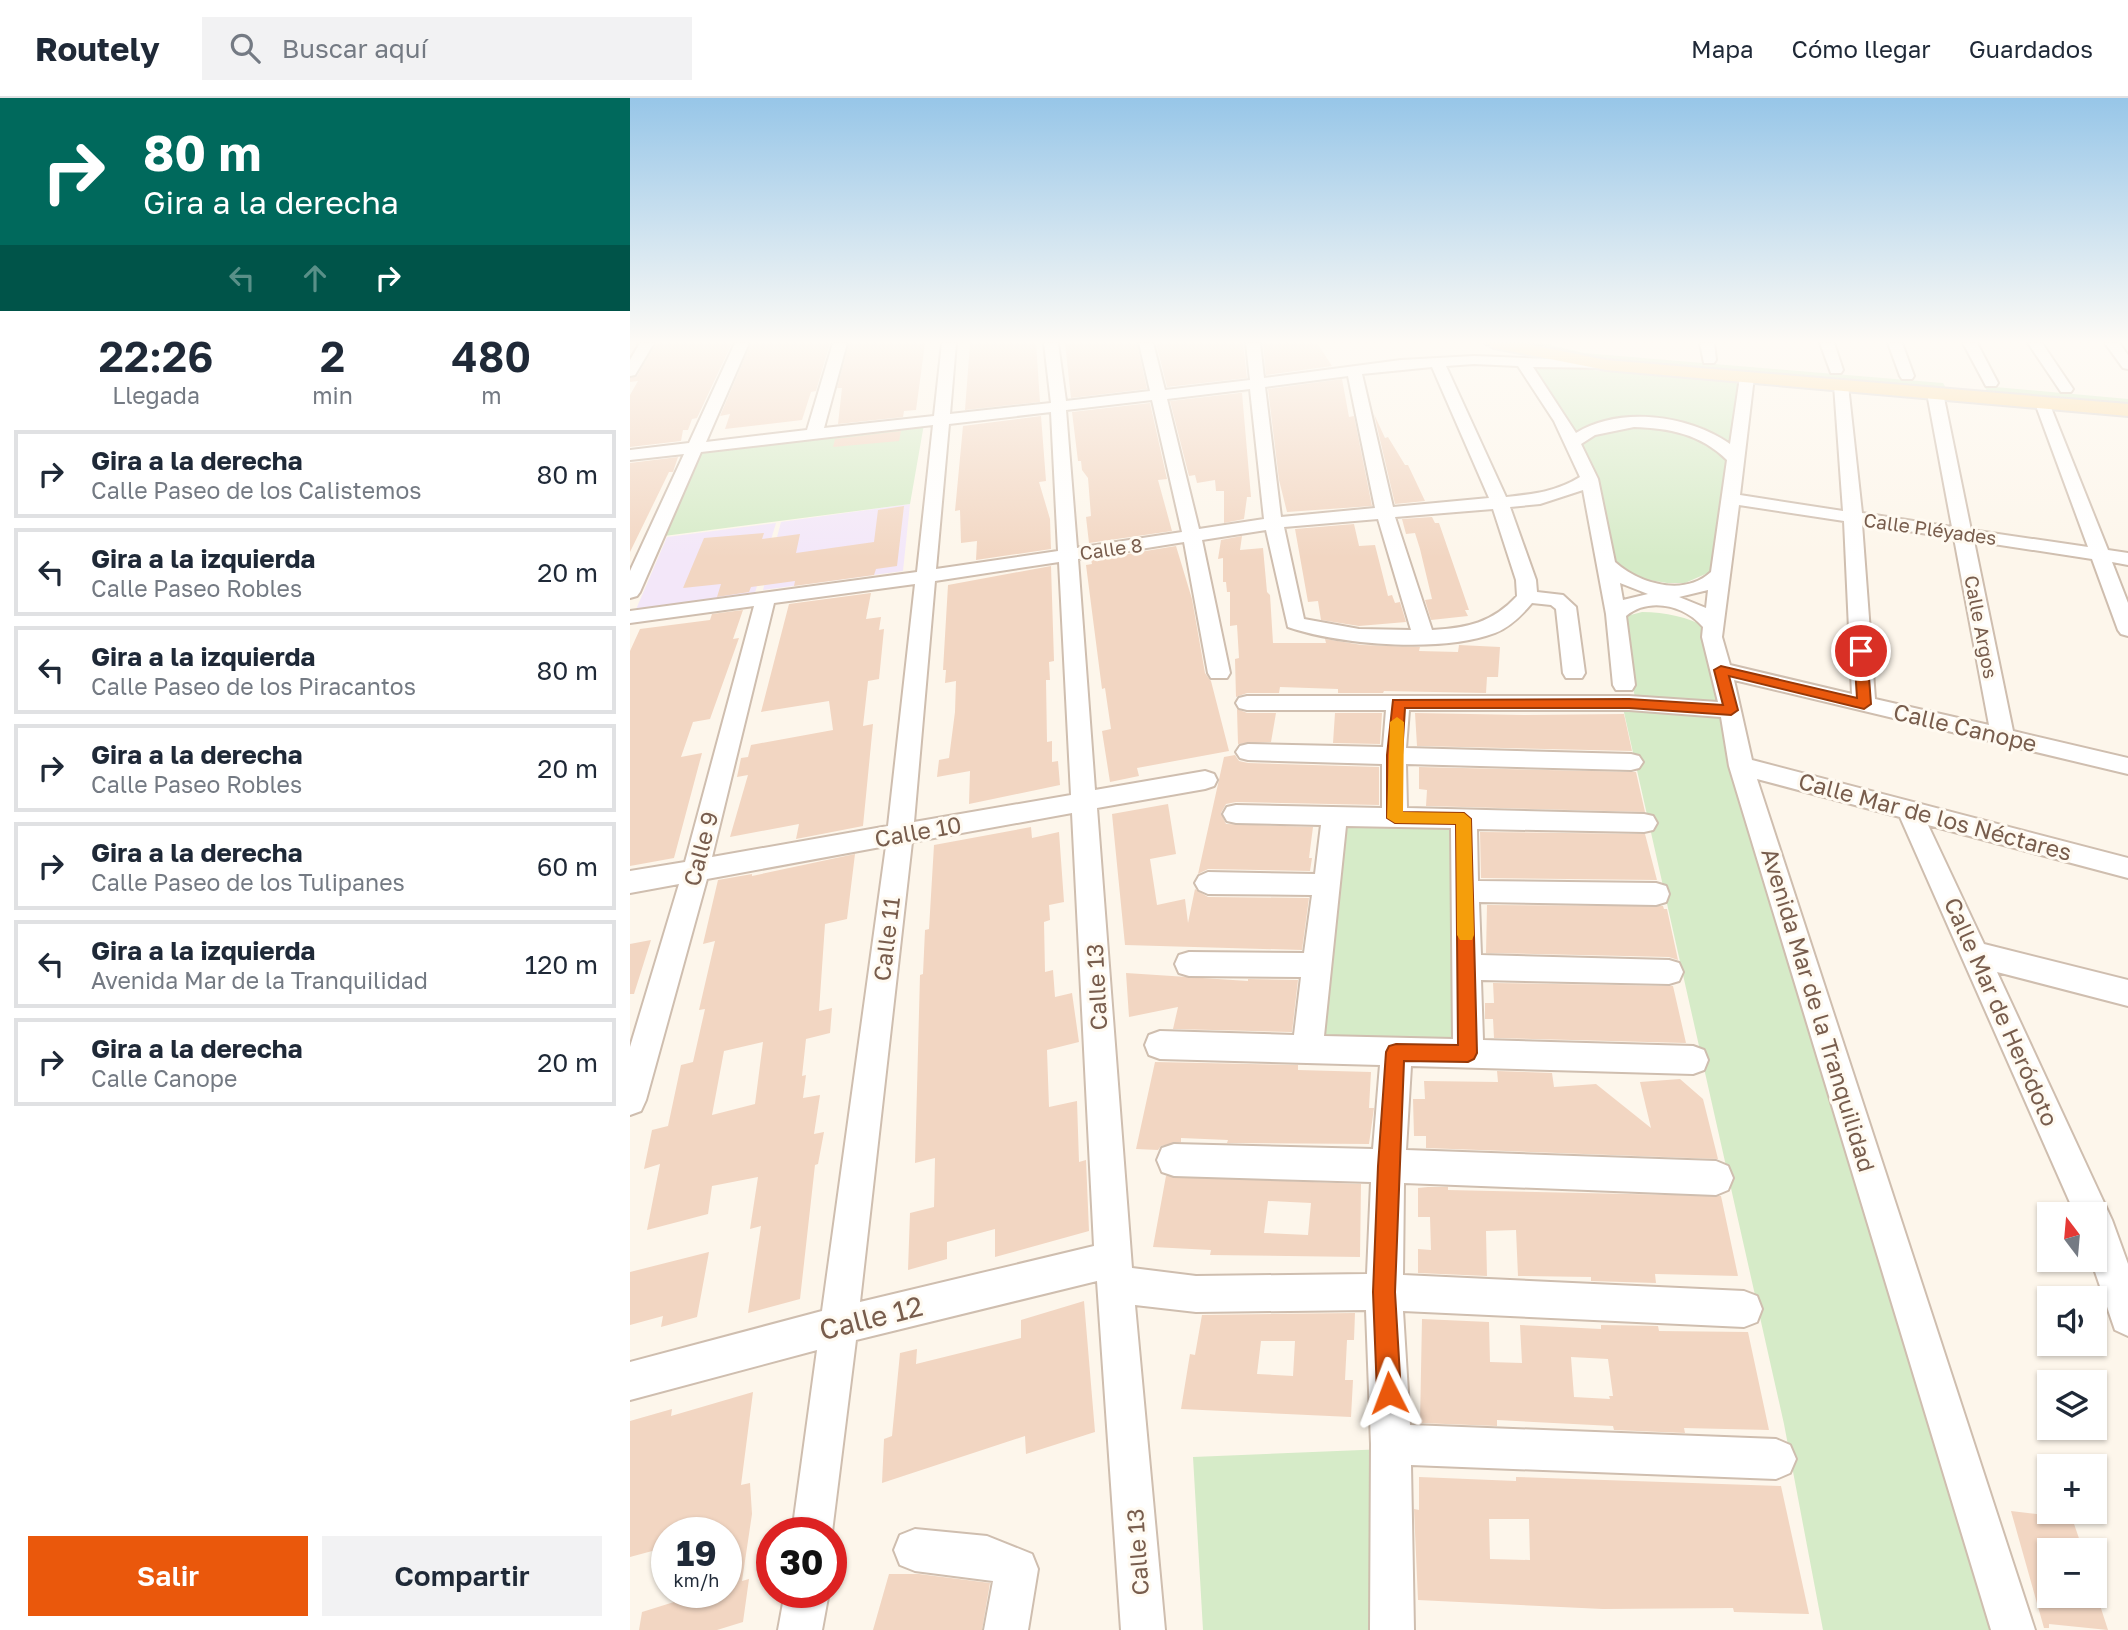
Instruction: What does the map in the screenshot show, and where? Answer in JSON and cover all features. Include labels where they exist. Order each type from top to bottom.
[{"type":"street","points":[[630,592],[711,414]]},
{"type":"street","points":[[815,430],[820,414]]},
{"type":"street","points":[[630,447],[699,443],[956,414]]},
{"type":"street","name":"Calle 13","points":[[1059,414],[1115,1271],[1143,1630]]},
{"type":"street","points":[[1163,414],[1192,537],[1219,673]]},
{"type":"street","points":[[1260,414],[1273,523],[1295,623],[1336,635],[1423,635],[1481,631],[1511,617],[1527,597],[1526,580],[1500,504],[1460,414]]},
{"type":"street","points":[[1364,414],[1385,513],[1423,635]]},
{"type":"street","points":[[1558,414],[1589,479],[1616,614],[1624,685]]},
{"type":"street","name":"Avenida Mar de la Tranquilidad","points":[[1742,414],[1712,637],[1731,710],[1741,766],[2013,1630]]},
{"type":"street","points":[[1842,414],[1853,518],[1864,704]]},
{"type":"street","name":"Calle Argos","points":[[1945,414],[1963,534],[2003,737]]},
{"type":"street","points":[[2048,414],[2128,630]]},
{"type":"street","name":"Calle 11","points":[[815,1517],[900,835],[924,577],[943,416]]},
{"type":"street","points":[[1573,442],[1602,426],[1623,423],[1659,424],[1702,435],[1727,449],[1737,460]]},
{"type":"street","points":[[630,455],[699,443]]},
{"type":"street","name":"Calle 8","points":[[630,617],[924,577],[1273,523],[1541,499],[1569,491],[1589,479]]},
{"type":"street","name":"Calle Pléyades","points":[[1731,499],[2128,559]]},
{"type":"street","points":[[1605,563],[1617,574],[1634,583],[1666,590],[1697,588],[1713,581],[1723,571]]},
{"type":"street","name":"Calle 9","points":[[630,1100],[696,870],[766,597]]},
{"type":"street","points":[[1527,597],[1556,599],[1566,607],[1574,673]]},
{"type":"street","points":[[1616,614],[1636,602],[1668,601],[1697,610],[1714,628]]},
{"type":"street","name":"Calle Canope","points":[[1721,670],[2128,766]]},
{"type":"street","points":[[1247,703],[1629,704],[1731,710]]},
{"type":"street","points":[[1395,818],[1394,755],[1398,703]]},
{"type":"street","points":[[1248,752],[1631,762]]},
{"type":"street","name":"Calle Mar de los Néctares","points":[[1741,766],[2128,868]]},
{"type":"street","name":"Calle 10","points":[[630,882],[1205,780]]},
{"type":"street","name":"Calle Mar de Heródoto","points":[[1909,810],[2087,1202]]},
{"type":"street","points":[[1236,814],[1644,823]]},
{"type":"street","points":[[1307,1049],[1335,816]]},
{"type":"street","points":[[1464,819],[1468,1053]]},
{"type":"street","points":[[1208,883],[1326,885]]},
{"type":"street","points":[[1465,891],[1656,894]]},
{"type":"street","points":[[1975,954],[2128,993]]},
{"type":"street","points":[[1189,964],[1316,965]]},
{"type":"street","points":[[1466,967],[1669,972]]},
{"type":"street","points":[[1160,1045],[1693,1060]]},
{"type":"street","points":[[1392,1630],[1391,1444],[1384,1292],[1388,1166],[1396,1052]]},
{"type":"street","points":[[1174,1160],[1716,1178]]},
{"type":"street","points":[[2107,1255],[2128,1317]]},
{"type":"street","points":[[1115,1271],[1196,1294],[1384,1292],[1744,1309]]},
{"type":"street","name":"Calle 12","points":[[630,1381],[837,1326],[1115,1271]]},
{"type":"street","points":[[1391,1444],[1776,1458]]},
{"type":"street","points":[[915,1550],[987,1557],[1017,1569],[1006,1630]]},
{"type":"street","points":[[800,1630],[804,1608]]},
{"type":"shaded area","points":[[910,504],[903,571],[763,590],[781,522]]},
{"type":"shaded area","points":[[776,523],[754,596],[634,614],[667,537]]},
{"type":"green space","points":[[1560,414],[1738,414],[1734,451],[1724,438],[1701,427],[1673,423],[1596,422],[1575,436]]},
{"type":"green space","points":[[924,424],[910,504],[664,536],[702,450]]},
{"type":"green space","points":[[1617,425],[1691,429],[1733,460],[1717,569],[1685,583],[1667,583],[1631,577],[1611,563],[1579,441]]},
{"type":"green space","points":[[1642,612],[1676,616],[1708,628],[1724,705],[1635,699],[1623,617]]},
{"type":"green space","points":[[1623,708],[1726,715],[2000,1630],[1823,1630],[1784,1424]]},
{"type":"green space","points":[[1348,824],[1456,829],[1454,1044],[1317,1039]]},
{"type":"green space","points":[[1386,1449],[1389,1630],[1203,1630],[1193,1457]]},
{"type":"building","points":[[630,414],[699,414],[692,419],[688,430],[683,430],[681,441],[630,447]]},
{"type":"building","points":[[730,414],[804,414],[802,420],[725,429]]},
{"type":"building","points":[[839,414],[903,414],[903,417],[838,424]]},
{"type":"building","points":[[1072,414],[1153,414],[1167,479],[1158,480],[1172,531],[1089,543],[1086,517],[1091,516],[1088,478],[1082,470],[1081,461],[1078,461]]},
{"type":"building","points":[[1173,414],[1244,414],[1251,497],[1247,497],[1244,519],[1224,523],[1224,491],[1216,491],[1215,480],[1197,483],[1195,475],[1189,476]]},
{"type":"building","points":[[1271,414],[1354,416],[1372,506],[1287,512],[1279,480]]},
{"type":"building","points":[[1374,414],[1385,438],[1388,437],[1405,465],[1408,465],[1425,501],[1395,504]]},
{"type":"building","points":[[1041,416],[1046,481],[1039,482],[1050,519],[1051,549],[976,560],[977,541],[961,543],[960,510],[955,511],[963,426]]},
{"type":"building","points":[[901,431],[899,441],[833,447],[835,439]]},
{"type":"building","points":[[678,457],[673,472],[669,472],[630,552],[630,463]]},
{"type":"building","points":[[904,506],[897,566],[876,569],[874,575],[794,586],[795,581],[751,587],[749,592],[717,597],[721,584],[683,588],[704,538],[764,533],[762,539],[800,534],[796,553],[874,542],[878,510]]},
{"type":"building","points":[[1432,517],[1435,523],[1439,523],[1469,610],[1465,610],[1468,616],[1431,620],[1425,600],[1432,599],[1420,549],[1415,533],[1406,534],[1402,519]]},
{"type":"building","points":[[1354,524],[1359,546],[1375,545],[1388,596],[1392,595],[1395,603],[1400,602],[1406,622],[1359,626],[1321,620],[1318,601],[1308,602],[1295,529]]},
{"type":"building","points":[[1242,536],[1240,550],[1263,548],[1273,643],[1326,643],[1325,639],[1362,645],[1420,647],[1419,651],[1458,652],[1459,645],[1500,647],[1498,677],[1487,677],[1486,693],[1338,693],[1338,689],[1280,687],[1279,693],[1247,693],[1236,697],[1235,659],[1239,658],[1237,625],[1230,626],[1230,592],[1227,592],[1226,582],[1223,582],[1223,558],[1218,559],[1221,540]]},
{"type":"building","points":[[1176,546],[1192,599],[1205,673],[1211,681],[1229,751],[1137,768],[1139,776],[1110,782],[1102,731],[1111,729],[1105,688],[1102,689],[1086,565],[1092,564],[1091,560]]},
{"type":"building","points":[[1051,566],[1054,661],[1049,662],[1050,680],[1046,680],[1047,742],[1052,741],[1052,762],[1058,761],[1060,785],[969,804],[970,771],[937,777],[939,760],[949,758],[955,712],[956,681],[945,683],[946,670],[943,670],[948,585]]},
{"type":"building","points":[[871,593],[866,619],[881,617],[879,630],[884,629],[879,679],[868,681],[863,726],[873,724],[863,826],[796,839],[799,824],[730,837],[748,775],[737,777],[741,758],[748,757],[751,745],[833,730],[829,701],[761,712],[789,604]]},
{"type":"building","points":[[743,610],[733,639],[739,638],[710,719],[693,722],[681,757],[702,753],[674,858],[630,866],[630,651],[640,629],[710,620],[712,614]]},
{"type":"building","points":[[1237,709],[1247,713],[1276,713],[1271,742],[1238,744]]},
{"type":"building","points":[[1335,713],[1382,713],[1380,744],[1333,743]]},
{"type":"building","points":[[1415,713],[1624,714],[1632,751],[1417,746]]},
{"type":"building","points":[[1235,755],[1239,761],[1248,763],[1379,767],[1379,805],[1226,804],[1221,813],[1226,824],[1313,827],[1310,871],[1208,869],[1198,874],[1224,757]]},
{"type":"building","points":[[1419,767],[1636,772],[1645,812],[1426,806],[1427,790],[1419,789]]},
{"type":"building","points":[[1168,804],[1176,854],[1150,859],[1157,905],[1185,899],[1188,923],[1195,889],[1208,897],[1309,898],[1302,950],[1125,945],[1112,814]]},
{"type":"building","points":[[1031,827],[1032,838],[1059,832],[1064,902],[1049,905],[1050,920],[1044,922],[1045,972],[1053,970],[1055,997],[1072,993],[1079,1042],[1047,1050],[1049,1107],[1077,1101],[1079,1162],[1086,1160],[1089,1231],[995,1257],[995,1229],[947,1242],[947,1259],[908,1270],[910,1213],[934,1207],[935,1158],[915,1163],[920,975],[923,974],[925,930],[929,929],[934,845]]},
{"type":"building","points":[[1480,832],[1645,834],[1657,880],[1481,878]]},
{"type":"building","points":[[855,854],[847,919],[825,924],[819,1011],[832,1008],[830,1033],[806,1039],[802,1076],[806,1075],[803,1098],[820,1095],[814,1134],[824,1132],[818,1164],[815,1165],[800,1299],[748,1313],[761,1226],[750,1229],[758,1177],[712,1186],[708,1214],[647,1230],[660,1164],[644,1169],[652,1130],[668,1126],[681,1065],[693,1062],[705,1009],[699,1010],[715,941],[703,944],[718,880],[752,876]],"holes":[[[763,1042],[755,1104],[712,1115],[724,1051]]]},
{"type":"building","points":[[1487,905],[1663,906],[1667,909],[1678,960],[1669,957],[1486,953]]},
{"type":"building","points":[[651,940],[634,994],[630,994],[630,944]]},
{"type":"building","points":[[1126,973],[1248,981],[1298,980],[1292,1032],[1173,1029],[1178,1007],[1129,1017]]},
{"type":"building","points":[[1493,983],[1673,986],[1686,1043],[1494,1038],[1493,1019],[1485,1019],[1485,1003],[1494,1003]]},
{"type":"building","points":[[1155,1062],[1298,1065],[1298,1070],[1371,1072],[1369,1108],[1374,1108],[1369,1144],[1227,1143],[1228,1140],[1181,1138],[1181,1142],[1161,1146],[1158,1150],[1136,1149]]},
{"type":"building","points":[[1497,1071],[1552,1073],[1554,1087],[1596,1084],[1651,1128],[1640,1082],[1680,1079],[1703,1099],[1718,1159],[1426,1148],[1426,1136],[1414,1136],[1413,1099],[1425,1099],[1424,1081],[1498,1082]]},
{"type":"building","points":[[1166,1176],[1361,1184],[1360,1257],[1210,1255],[1211,1250],[1153,1247]],"holes":[[[1268,1201],[1311,1203],[1308,1235],[1264,1233]]]},
{"type":"building","points":[[1448,1187],[1448,1190],[1721,1196],[1738,1276],[1655,1274],[1656,1283],[1591,1281],[1591,1277],[1518,1276],[1516,1230],[1486,1231],[1487,1276],[1418,1273],[1418,1249],[1431,1250],[1430,1217],[1418,1217],[1418,1188]]},
{"type":"building","points":[[709,1252],[697,1317],[661,1327],[663,1316],[630,1325],[630,1272]]},
{"type":"building","points":[[1084,1301],[1095,1432],[1026,1454],[1025,1436],[882,1483],[884,1439],[892,1436],[900,1353],[917,1349],[916,1364],[1021,1338],[1021,1320]]},
{"type":"building","points":[[1355,1313],[1354,1340],[1347,1340],[1345,1380],[1353,1380],[1351,1417],[1181,1409],[1190,1354],[1195,1355],[1202,1315]],"holes":[[[1261,1341],[1295,1341],[1293,1376],[1257,1374]]]},
{"type":"building","points":[[1422,1319],[1489,1322],[1490,1362],[1522,1363],[1520,1325],[1601,1329],[1601,1325],[1658,1326],[1659,1331],[1748,1332],[1769,1430],[1684,1428],[1685,1433],[1497,1420],[1497,1426],[1420,1423]],"holes":[[[1571,1357],[1608,1359],[1613,1396],[1609,1396],[1610,1399],[1574,1397]]]},
{"type":"building","points":[[753,1392],[741,1485],[750,1483],[752,1514],[742,1581],[742,1517],[651,1517],[651,1551],[630,1557],[630,1421],[672,1409],[671,1416]]},
{"type":"building","points":[[1419,1477],[1516,1481],[1516,1477],[1781,1486],[1809,1614],[1734,1612],[1733,1608],[1603,1609],[1418,1600],[1414,1509],[1419,1510]],"holes":[[[1489,1519],[1529,1519],[1530,1560],[1490,1559]]]},
{"type":"building","points":[[2011,1511],[2037,1514],[2037,1524],[2074,1524],[2079,1538],[2037,1538],[2037,1603]]},
{"type":"building","points":[[889,1574],[919,1574],[990,1583],[982,1630],[873,1630]]},
{"type":"building","points":[[749,1579],[743,1622],[717,1630],[639,1630],[642,1612],[655,1608],[742,1608],[742,1581]]},
{"type":"building","points":[[2038,1608],[2101,1608],[2108,1630],[2049,1624],[2049,1628],[2044,1628]]},
{"type":"slow traffic","points":[[1397,722],[1394,755],[1395,818],[1464,819],[1466,935]]},
{"type":"route","points":[[1389,1393],[1384,1292],[1388,1166],[1396,1052],[1468,1053],[1464,819],[1395,818],[1394,755],[1398,703],[1629,704],[1731,710],[1721,670],[1864,704],[1861,651]]}]
